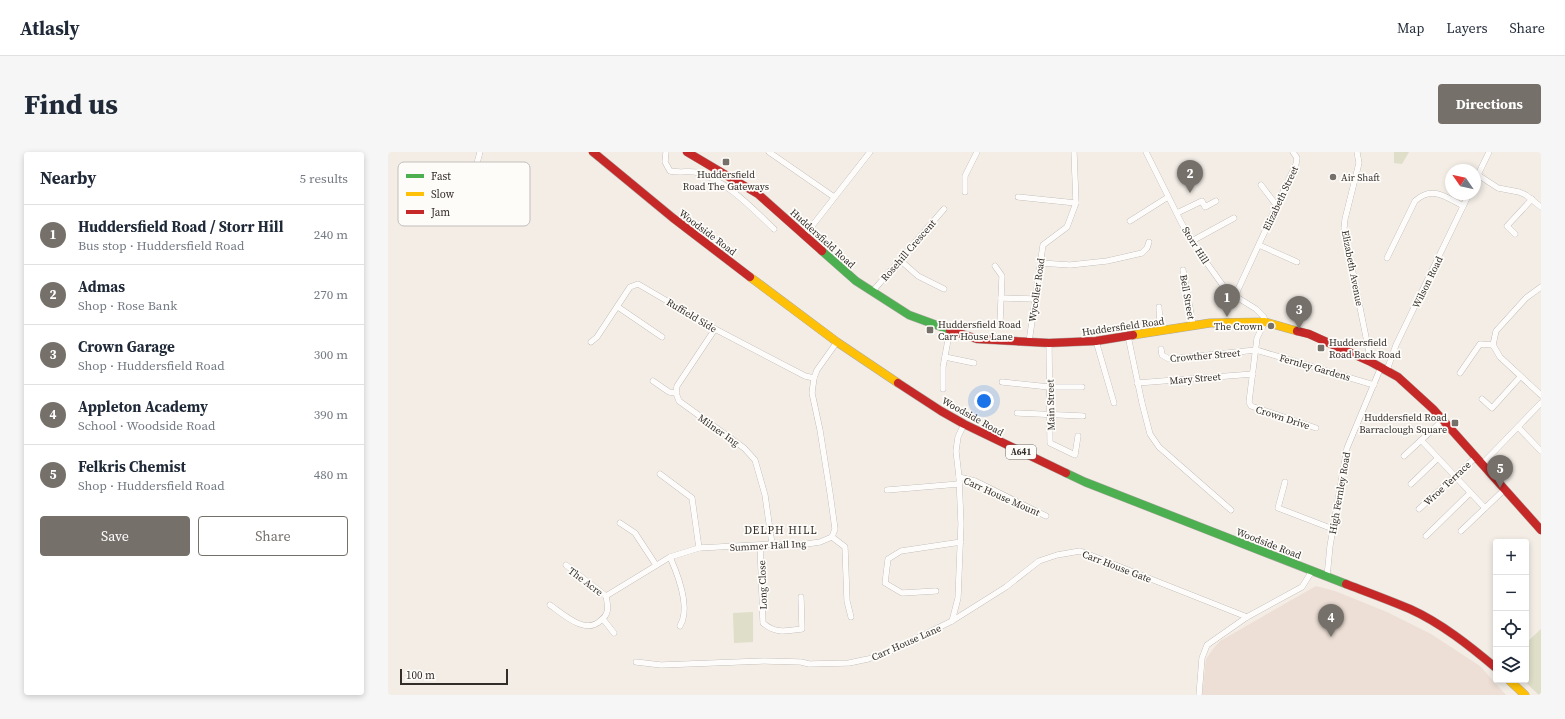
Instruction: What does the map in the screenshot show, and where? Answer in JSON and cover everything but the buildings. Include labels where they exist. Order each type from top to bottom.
[{"type":"main road","name":"Woodside Road","points":[[593,152],[673,218],[837,342],[936,408],[964,424],[1085,482],[1410,609],[1471,647],[1493,665]]},
{"type":"main road","name":"Huddersfield Road","points":[[687,152],[758,194],[856,282],[909,315],[977,339],[1048,343],[1096,341],[1210,323],[1264,322],[1309,334],[1371,362],[1398,377],[1424,400],[1443,420],[1541,530]]},
{"type":"main road","points":[[1512,683],[1525,695]]},
{"type":"street","points":[[478,162],[480,152]]},
{"type":"street","points":[[666,152],[665,162],[670,171],[680,173],[694,172],[716,181],[740,197],[774,229]]},
{"type":"street","points":[[770,152],[834,198]]},
{"type":"street","points":[[805,236],[870,152]]},
{"type":"street","points":[[965,192],[965,176],[977,152]]},
{"type":"street","points":[[1018,197],[1076,203],[1074,152]]},
{"type":"street","name":"Storr Hill","points":[[1146,152],[1177,214],[1201,255],[1224,287],[1261,313],[1264,322]]},
{"type":"street","name":"Elizabeth Street","points":[[1235,296],[1296,164],[1297,158],[1293,152]]},
{"type":"street","name":"Elizabeth Avenue","points":[[1356,152],[1359,163],[1344,220],[1344,228],[1371,362]]},
{"type":"street","points":[[1481,169],[1489,152]]},
{"type":"street","points":[[1481,177],[1498,188],[1519,192],[1532,199],[1541,207]]},
{"type":"street","points":[[1261,185],[1277,206]]},
{"type":"street","points":[[1388,258],[1415,200],[1420,196],[1439,193],[1463,206]]},
{"type":"street","points":[[1130,220],[1168,197]]},
{"type":"street","points":[[1515,234],[1507,226],[1532,199]]},
{"type":"street","name":"Wilson Road","points":[[1384,369],[1466,200]]},
{"type":"street","points":[[1177,214],[1202,201],[1205,207],[1216,201]]},
{"type":"street","name":"Wycoller Road","points":[[1029,342],[1043,245],[1067,227],[1076,203]]},
{"type":"street","name":"Rosehill Crescent","points":[[872,292],[944,209]]},
{"type":"street","points":[[1192,241],[1234,218]]},
{"type":"street","points":[[1040,263],[1070,265],[1107,261],[1142,253],[1145,251],[1149,242]]},
{"type":"street","points":[[1259,244],[1297,262]]},
{"type":"street","points":[[900,260],[918,276],[944,289]]},
{"type":"street","points":[[995,266],[1002,276],[1000,322]]},
{"type":"street","name":"Bell Street","points":[[1183,270],[1193,325]]},
{"type":"street","name":"Ruffield Side","points":[[591,342],[597,337],[630,287],[638,284],[715,329],[805,376],[814,378]]},
{"type":"street","points":[[1541,287],[1531,296],[1526,298],[1496,331],[1493,346],[1500,357],[1541,396]]},
{"type":"street","points":[[1001,298],[1035,299]]},
{"type":"street","points":[[618,306],[662,337]]},
{"type":"street","points":[[1159,307],[1160,331]]},
{"type":"street","points":[[1253,374],[1256,338],[1264,322]]},
{"type":"street","points":[[653,381],[668,392],[676,393],[677,386],[715,329]]},
{"type":"street","points":[[942,389],[943,367],[950,329]]},
{"type":"street","points":[[1128,336],[1137,383],[1150,434],[1159,447],[1230,510]]},
{"type":"street","points":[[1096,341],[1114,403]]},
{"type":"street","points":[[837,342],[821,363],[814,378],[812,393],[820,430],[835,529],[832,537],[845,547],[846,600],[851,617]]},
{"type":"street","name":"Main Street","points":[[1048,343],[1050,443],[1075,455],[1078,436]]},
{"type":"street","points":[[1460,373],[1480,344],[1493,346]]},
{"type":"street","name":"Crowther Street","points":[[1161,349],[1162,355],[1169,359],[1256,350]]},
{"type":"street","name":"Fernley Gardens","points":[[1256,350],[1374,385]]},
{"type":"street","points":[[945,357],[974,363]]},
{"type":"street","name":"High Fernley Road","points":[[1327,577],[1346,448],[1374,385],[1384,369]]},
{"type":"street","name":"Mary Street","points":[[1137,383],[1253,374]]},
{"type":"street","name":"Crown Drive","points":[[1253,374],[1249,402],[1251,406],[1316,428]]},
{"type":"street","points":[[1482,399],[1492,408],[1520,377]]},
{"type":"street","points":[[1002,382],[1049,387],[1082,387]]},
{"type":"street","name":"Milner Ing","points":[[676,393],[679,401],[744,448],[755,460],[765,495],[772,544]]},
{"type":"street","points":[[1482,464],[1541,403]]},
{"type":"street","points":[[1018,413],[1083,416]]},
{"type":"street","points":[[1404,456],[1443,420]]},
{"type":"street","name":"Carr House Lane","points":[[636,662],[661,665],[764,661],[801,662],[809,664],[849,663],[887,653],[952,622],[958,598],[961,524],[959,477],[956,451],[958,436],[964,424]]},
{"type":"street","points":[[1518,427],[1541,451]]},
{"type":"street","points":[[1421,440],[1485,508]]},
{"type":"street","name":"Wroe Terrace","points":[[1419,509],[1476,457]]},
{"type":"street","points":[[1411,484],[1438,458]]},
{"type":"street","points":[[660,474],[692,498],[699,548]]},
{"type":"street","name":"Carr House Mount","points":[[959,477],[975,482],[1046,516]]},
{"type":"street","points":[[1285,482],[1278,508],[1333,529]]},
{"type":"street","points":[[887,490],[959,484]]},
{"type":"street","points":[[1461,531],[1505,489]]},
{"type":"street","points":[[1426,536],[1470,493]]},
{"type":"street","points":[[620,523],[635,533],[656,565]]},
{"type":"street","name":"Summer Hall Ing","points":[[606,596],[670,557],[699,548],[772,544],[800,545],[820,542],[832,537]]},
{"type":"street","points":[[936,591],[902,593],[885,583],[888,559],[901,551],[960,542]]},
{"type":"street","name":"Long Close","points":[[760,545],[763,623],[769,628],[783,632],[802,629],[801,596]]},
{"type":"street","name":"Carr House Gate","points":[[952,622],[1006,587],[1039,561],[1057,555],[1080,551],[1247,617]]},
{"type":"street","points":[[670,557],[681,586],[685,614],[680,626]]},
{"type":"street","name":"The Acre","points":[[566,566],[606,596],[608,608],[603,619]]},
{"type":"street","points":[[1199,695],[1202,658],[1207,644],[1247,617],[1302,587],[1312,571]]},
{"type":"street","points":[[550,605],[581,624],[587,626],[594,625],[603,619],[614,633]]},
{"type":"shaded area","points":[[1316,586],[1335,591],[1387,612],[1431,634],[1480,666],[1493,680],[1493,683],[1495,683],[1506,695],[1202,695],[1206,659],[1220,641]]},
{"type":"green space","points":[[1394,152],[1409,152],[1402,164],[1394,163]]},
{"type":"green space","points":[[753,612],[753,642],[734,643],[733,613]]},
{"type":"green space","points":[[1541,629],[1541,695],[1539,695],[1526,683],[1529,683],[1529,640]]},
{"type":"traffic: fast","points":[[822,251],[856,281],[909,315],[950,330]]},
{"type":"traffic: fast","points":[[1066,473],[1085,482],[1346,584]]},
{"type":"traffic: slow","points":[[750,277],[837,342],[898,383]]},
{"type":"traffic: slow","points":[[1133,335],[1210,323],[1265,322],[1297,331]]},
{"type":"traffic: slow","points":[[1512,683],[1525,695]]},
{"type":"traffic: jam","points":[[593,152],[673,218],[750,277]]},
{"type":"traffic: jam","points":[[687,152],[758,194],[822,251]]},
{"type":"traffic: jam","points":[[950,330],[977,339],[1049,343],[1096,341],[1133,335]]},
{"type":"traffic: jam","points":[[1297,331],[1309,334],[1371,362],[1398,377],[1433,409],[1541,530]]},
{"type":"traffic: jam","points":[[898,383],[964,424],[1066,473]]},
{"type":"traffic: jam","points":[[1346,584],[1394,602],[1433,621],[1476,651],[1493,665]]},
{"type":"place","name":"Huddersfield Road The Gateways","points":[[726,162]]},
{"type":"place","name":"Air Shaft","points":[[1333,177]]},
{"type":"place","name":"Admas","points":[[1190,193]]},
{"type":"place","name":"Huddersfield Road / Storr Hill","points":[[1227,317]]},
{"type":"place","name":"The Crown","points":[[1271,326]]},
{"type":"place","name":"Crown Garage","points":[[1299,329]]},
{"type":"place","name":"Huddersfield Road Carr House Lane","points":[[930,330]]},
{"type":"place","name":"Huddersfield Road Back Road","points":[[1321,348]]},
{"type":"place","name":"Huddersfield Road Barraclough Square","points":[[1455,423]]},
{"type":"place","name":"Felkris Chemist","points":[[1500,488]]},
{"type":"place","name":"Appleton Academy","points":[[1331,637]]},
{"type":"district","name":"DELPH HILL","points":[[781,530]]}]
